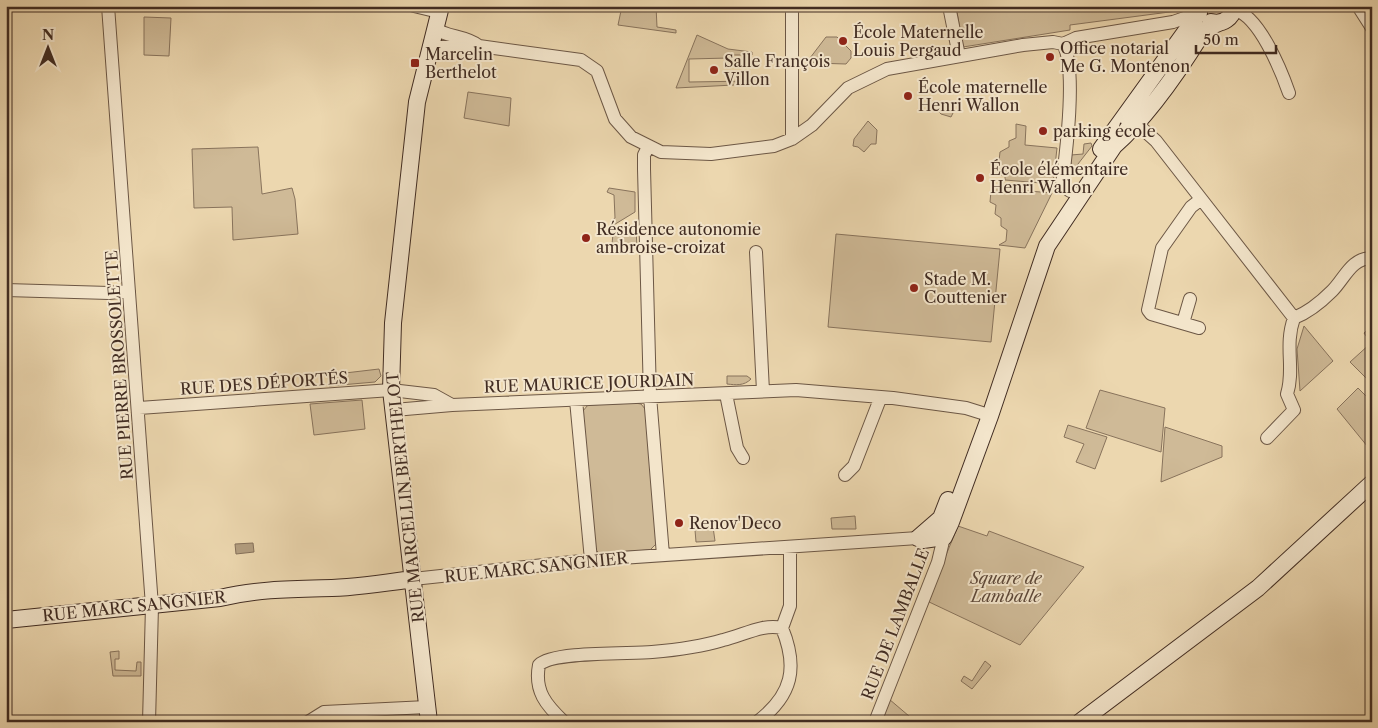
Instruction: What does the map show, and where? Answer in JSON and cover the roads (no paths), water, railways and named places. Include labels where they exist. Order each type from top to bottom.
[{"type":"street","name":"RUE PIERRE BROSSOLETTE","points":[[108,6],[139,408],[152,606],[149,722]]},
{"type":"street","points":[[414,6],[440,9]]},
{"type":"street","points":[[792,6],[792,139]]},
{"type":"street","points":[[949,6],[959,56]]},
{"type":"street","points":[[1358,6],[1372,28]]},
{"type":"street","points":[[918,538],[923,540],[944,537],[1041,245],[1060,206],[1075,194],[1114,146],[1136,123],[1204,32],[1222,22],[1239,8],[1256,24],[1283,76],[1289,93]]},
{"type":"street","name":"RUE MARCELLIN BERTHELOT","points":[[428,714],[391,390],[393,323],[413,133],[417,102],[429,47],[440,9]]},
{"type":"street","points":[[1198,10],[1209,22],[1222,22]]},
{"type":"street","points":[[429,47],[478,46],[563,56],[588,62],[601,77],[618,124],[631,137],[648,147],[667,153],[711,154],[774,146],[792,139],[812,125],[848,88],[870,75],[896,66],[1023,45],[1054,42],[1063,44],[1076,38],[1173,22],[1198,10]]},
{"type":"street","points":[[1075,194],[1198,10]]},
{"type":"street","points":[[434,28],[443,34],[470,39],[478,46]]},
{"type":"street","points":[[1063,44],[1068,52],[1068,85],[1067,134],[1062,185],[1075,194]]},
{"type":"street","points":[[1136,123],[1156,141],[1200,200],[1294,318]]},
{"type":"street","points":[[648,147],[644,155],[644,169],[650,396],[663,555]]},
{"type":"street","points":[[1199,328],[1151,314],[1148,310],[1162,248],[1191,207],[1200,200]]},
{"type":"street","points":[[756,252],[763,391]]},
{"type":"street","points":[[1294,318],[1307,312],[1334,290],[1344,273],[1364,258],[1372,258]]},
{"type":"street","points":[[6,290],[110,293],[130,291]]},
{"type":"street","points":[[1183,323],[1190,299]]},
{"type":"street","points":[[1267,438],[1294,410],[1287,394],[1290,383],[1288,344],[1294,318]]},
{"type":"street","name":"RUE MAURICE JOURDAIN","points":[[391,390],[434,395],[452,405]]},
{"type":"street","name":"RUE DES DÉPORTÉS","points":[[139,408],[391,390]]},
{"type":"street","name":"RUE MAURICE JOURDAIN","points":[[394,410],[452,405],[796,390],[966,408],[986,415]]},
{"type":"street","points":[[726,394],[737,448],[743,458]]},
{"type":"street","points":[[845,475],[854,466],[880,398]]},
{"type":"street","points":[[576,400],[591,560]]},
{"type":"street","points":[[918,538],[941,518],[986,415]]},
{"type":"street","points":[[1080,722],[1258,588],[1372,483]]},
{"type":"street","name":"RUE DE LAMBALLE","points":[[874,722],[938,562],[944,537]]},
{"type":"street","name":"RUE MARC SANGNIER","points":[[6,620],[220,598],[248,591],[308,587],[332,588],[591,560],[918,538]]},
{"type":"street","points":[[757,722],[777,703],[790,676],[791,649],[782,628],[790,606],[790,547]]},
{"type":"street","points":[[564,722],[545,702],[539,690],[539,665],[546,660],[563,656],[652,652],[694,647],[767,626],[782,628]]},
{"type":"street","points":[[308,722],[324,712],[428,714]]},
{"type":"place","name":"École Maternelle Louis Pergaud","points":[[843,41]]},
{"type":"place","name":"Office notarial Me G. Montenon","points":[[1050,57]]},
{"type":"place","name":"Marcelin Berthelot","points":[[415,63]]},
{"type":"place","name":"Salle François Villon","points":[[714,70]]},
{"type":"place","name":"École maternelle Henri Wallon","points":[[908,96]]},
{"type":"place","name":"parking école","points":[[1043,131]]},
{"type":"place","name":"École élémentaire Henri Wallon","points":[[980,178]]},
{"type":"place","name":"Résidence autonomie ambroise-croizat","points":[[586,238]]},
{"type":"place","name":"Stade M. Couttenier","points":[[914,288]]},
{"type":"place","name":"Renov'Deco","points":[[679,523]]},
{"type":"park label","name":"Square de Lamballe","points":[[1006,587]]}]
